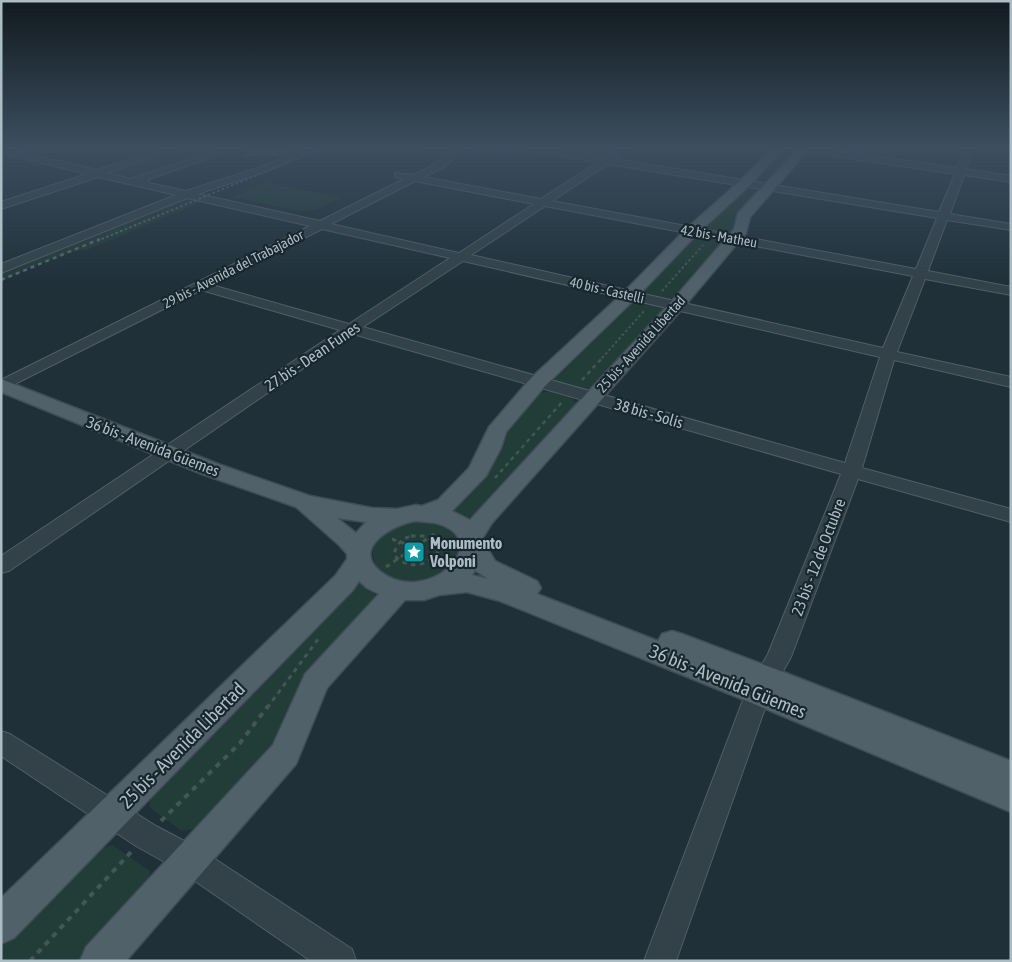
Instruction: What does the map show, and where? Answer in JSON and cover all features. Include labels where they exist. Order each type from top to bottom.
[{"type":"main road","points":[[428,525],[478,471],[490,448],[496,431],[538,382],[630,295],[692,231],[733,194]]},
{"type":"main road","name":"25 bis - Avenida Libertad","points":[[440,586],[462,573],[472,555],[466,535],[484,518],[677,305],[742,230],[743,216],[762,194]]},
{"type":"main road","name":"36 bis - Avenida Güemes","points":[[2,386],[169,453],[305,504],[371,516],[397,517]]},
{"type":"main road","name":"36 bis - Avenida Güemes","points":[[305,504],[348,538],[377,568],[420,590],[466,583],[507,593],[1011,776]]},
{"type":"main road","points":[[100,961],[284,754],[315,682],[377,568],[363,541],[371,530],[383,522],[397,517],[428,525],[441,516],[466,535]]},
{"type":"main road","name":"36 bis - Avenida Güemes","points":[[466,535],[486,567],[504,578],[763,685],[1011,797]]},
{"type":"main road","name":"25 bis - Avenida Libertad","points":[[1,925],[344,583],[377,568]]},
{"type":"street","points":[[1,206],[37,194]]},
{"type":"street","points":[[1,270],[187,194]]},
{"type":"street","name":"40 bis - Castelli","points":[[193,194],[232,203],[317,217],[463,257],[1011,382]]},
{"type":"street","points":[[355,195],[362,194]]},
{"type":"street","name":"29 bis - Avenida del Trabajador","points":[[2,386],[201,286],[317,217],[332,220],[370,194]]},
{"type":"street","name":"42 bis - Matheu","points":[[503,194],[1011,291]]},
{"type":"street","name":"27 bis - Dean Funes","points":[[1,566],[351,329],[557,194]]},
{"type":"street","points":[[811,194],[1011,227]]},
{"type":"street","name":"23 bis - 12 de Octubre","points":[[660,961],[763,685],[779,657],[852,470],[889,353],[952,194]]},
{"type":"street","name":"38 bis - Solís","points":[[201,286],[1011,516]]},
{"type":"street","points":[[1,742],[114,813],[146,836],[190,860],[340,961]]},
{"type":"path","points":[[489,485],[712,235]]},
{"type":"path","points":[[377,568],[402,563],[415,565],[430,561],[438,552],[438,547],[428,525]]},
{"type":"path","points":[[377,568],[428,525]]},
{"type":"path","points":[[377,568],[399,542],[428,525],[466,535]]},
{"type":"path","points":[[30,961],[146,836],[240,743],[323,633]]},
{"type":"green space","points":[[239,194],[322,194],[341,198],[315,210],[298,211],[232,197]]},
{"type":"green space","points":[[740,194],[757,194],[738,211],[734,230],[728,234],[704,229]]},
{"type":"green space","points":[[186,198],[201,202],[87,250],[80,250],[58,257],[1,281],[1,273]]},
{"type":"green space","points":[[696,235],[724,240],[671,299],[641,292]]},
{"type":"green space","points":[[635,301],[666,308],[589,390],[554,380]]},
{"type":"green space","points":[[551,391],[570,397],[577,405],[476,515],[461,518],[455,515],[451,508],[507,429],[536,394]]},
{"type":"green space","points":[[413,522],[437,524],[450,530],[455,535],[462,549],[450,570],[417,582],[400,581],[386,575],[376,565],[373,553],[377,541],[390,530]]},
{"type":"green space","points":[[359,583],[372,591],[377,598],[272,748],[199,828],[182,831],[150,808],[150,795],[348,587]]},
{"type":"green space","points":[[112,845],[150,871],[148,888],[82,961],[1,961],[1,944],[91,852]]},
{"type":"railway","points":[[97,241],[211,194]]},
{"type":"railway","points":[[1,280],[100,239]]},
{"type":"place","name":"Monumento Volponi","points":[[414,552]]}]
